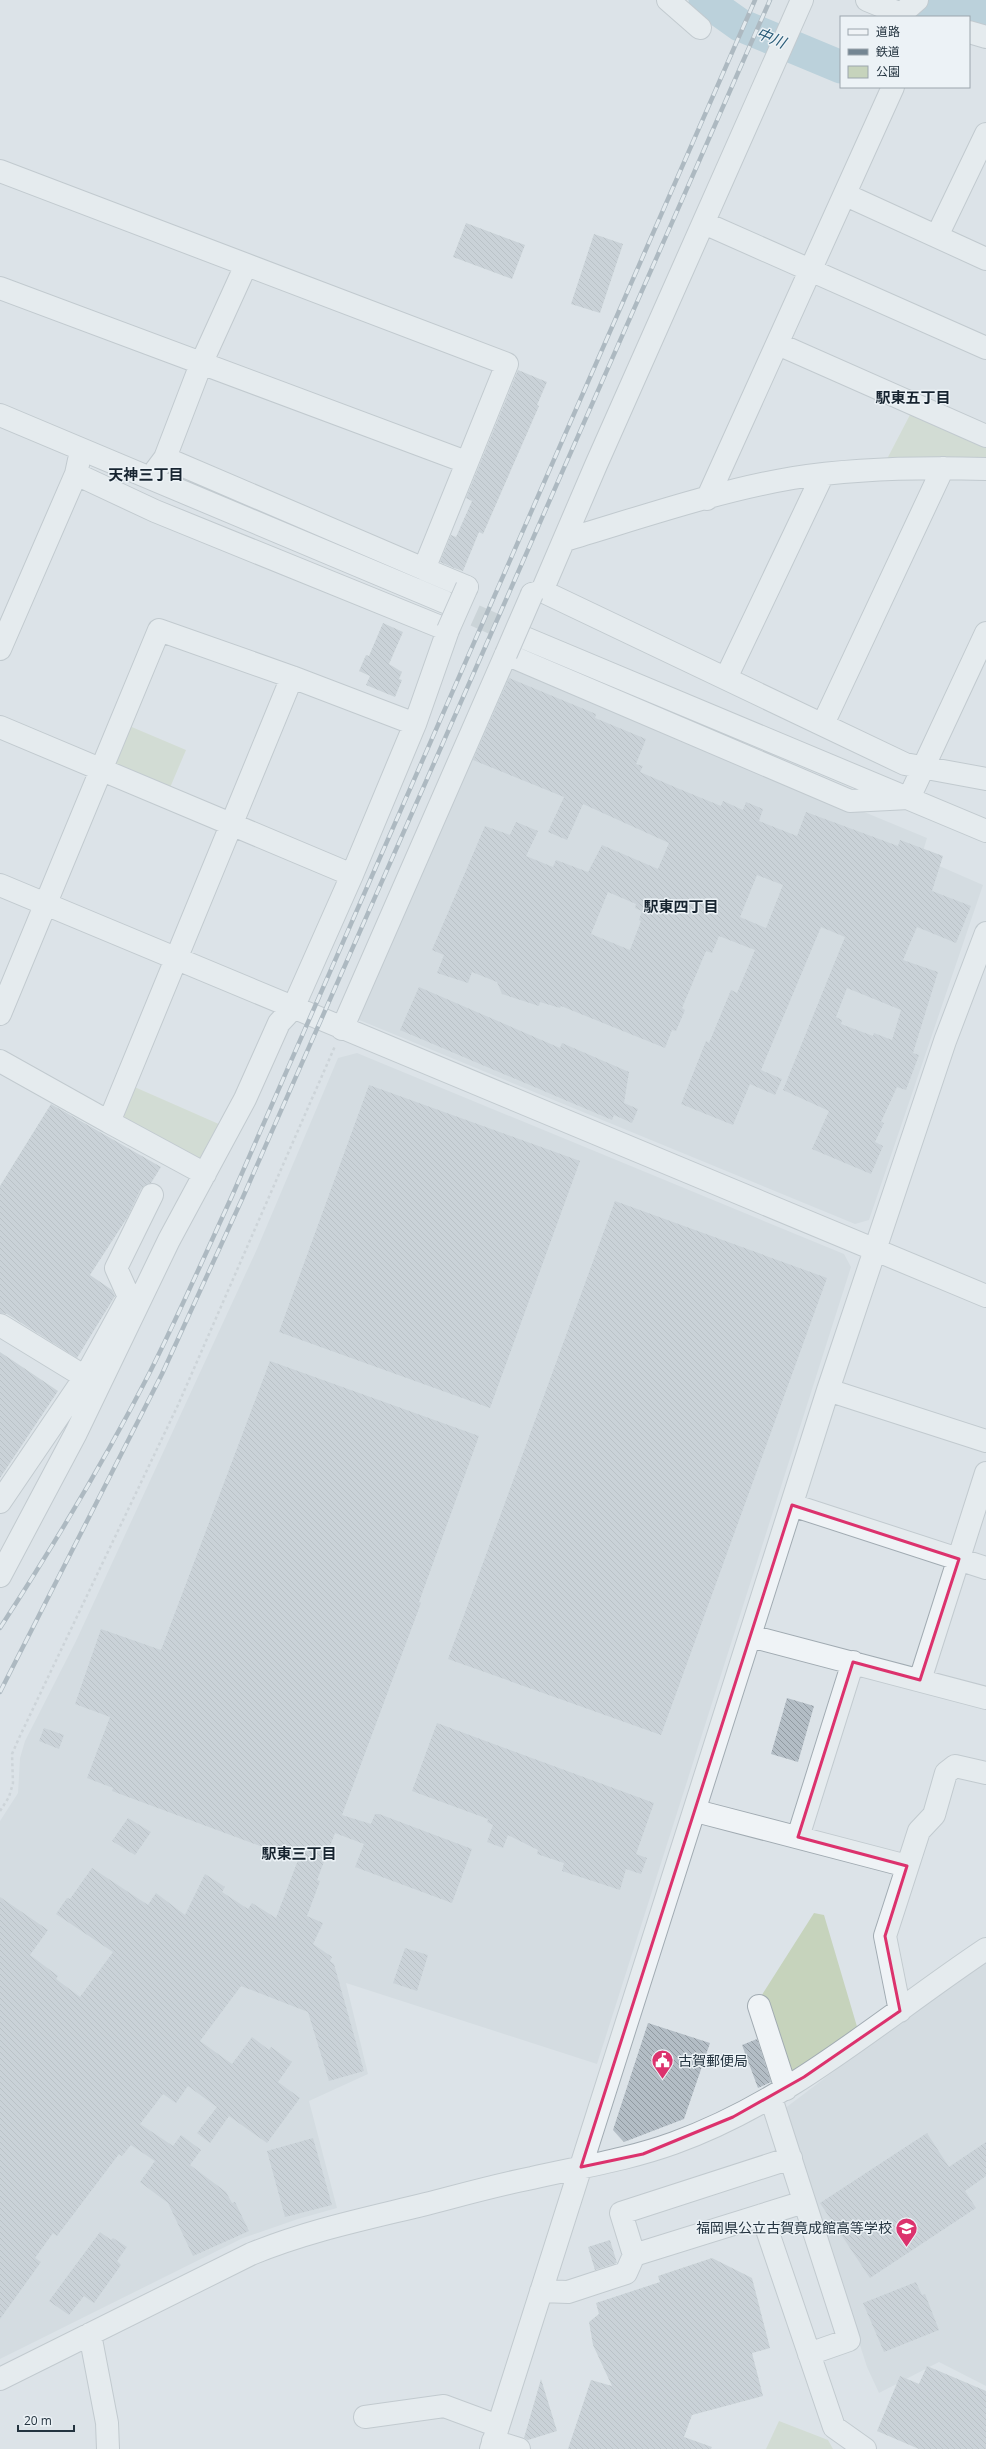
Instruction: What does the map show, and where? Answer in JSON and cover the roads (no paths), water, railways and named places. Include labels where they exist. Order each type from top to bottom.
[{"type":"street","points":[[668,0],[700,28]]},
{"type":"street","points":[[342,1029],[506,654],[565,540],[596,465],[802,0]]},
{"type":"street","points":[[867,0],[901,14],[917,0]]},
{"type":"street","points":[[970,32],[986,37]]},
{"type":"street","points":[[707,499],[810,270],[846,195],[893,88]]},
{"type":"street","points":[[937,236],[986,134]]},
{"type":"street","points":[[0,171],[507,364],[466,462],[424,569]]},
{"type":"street","points":[[846,195],[986,259]]},
{"type":"street","points":[[704,223],[986,348]]},
{"type":"street","points":[[149,478],[165,458],[201,364],[246,265]]},
{"type":"street","points":[[0,288],[466,462]]},
{"type":"street","points":[[778,344],[986,436]]},
{"type":"street","points":[[0,415],[445,602]]},
{"type":"street","points":[[0,649],[76,474],[80,449]]},
{"type":"street","points":[[2,1569],[76,1433],[169,1240],[206,1174],[245,1099],[279,1023],[293,1008],[352,875],[415,724],[448,630],[467,587],[165,458]]},
{"type":"street","points":[[823,724],[943,468]]},
{"type":"street","points":[[565,540],[707,499],[791,478],[884,469],[986,469]]},
{"type":"street","points":[[76,474],[155,511],[448,630]]},
{"type":"street","points":[[726,678],[823,474]]},
{"type":"street","points":[[537,592],[726,678],[905,764],[986,779]]},
{"type":"street","points":[[0,1014],[159,630],[292,677],[415,724]]},
{"type":"street","points":[[909,798],[986,633]]},
{"type":"street","points":[[525,638],[986,831]]},
{"type":"street","points":[[506,654],[850,801],[909,798]]},
{"type":"street","points":[[109,1122],[292,677]]},
{"type":"street","points":[[0,727],[352,875]]},
{"type":"street","points":[[0,884],[342,1029],[875,1248],[986,1296]]},
{"type":"street","points":[[494,2439],[696,1811],[828,1390],[945,1041],[986,933]]},
{"type":"street","points":[[0,1061],[206,1174]]},
{"type":"street","points":[[0,1502],[85,1377],[129,1297],[116,1268],[152,1195]]},
{"type":"street","points":[[0,1325],[85,1377]]},
{"type":"street","points":[[828,1390],[986,1441]]},
{"type":"street","points":[[920,1680],[986,1473]]},
{"type":"street","points":[[792,1505],[986,1568]]},
{"type":"street","points":[[750,1636],[986,1698]]},
{"type":"street","points":[[798,1837],[853,1662]]},
{"type":"street","points":[[900,2011],[885,1936],[919,1831],[934,1814],[946,1773],[955,1766],[986,1773]]},
{"type":"street","points":[[696,1811],[907,1866]]},
{"type":"street","points":[[0,2379],[251,2254],[289,2239],[324,2228],[496,2186],[581,2167],[604,2165],[675,2143],[778,2093],[900,2011],[986,1949]]},
{"type":"street","points":[[759,2006],[791,2158],[849,2340],[809,2354]]},
{"type":"street","points":[[541,2291],[568,2292],[626,2272],[634,2255],[621,2213],[791,2158]]},
{"type":"street","points":[[634,2255],[804,2202]]},
{"type":"street","points":[[762,2215],[834,2427],[865,2449]]},
{"type":"street","points":[[90,2334],[107,2423],[108,2449]]},
{"type":"street","points":[[365,2417],[444,2406],[494,2439],[519,2449]]},
{"type":"waterway","name":"中川","points":[[705,0],[740,25],[840,67]]},
{"type":"waterway","name":"中川","points":[[934,16],[945,10],[952,9],[986,17]]},
{"type":"tunnel","points":[[445,602],[525,638]]},
{"type":"railway","points":[[0,1628],[97,1470],[133,1405],[182,1306],[232,1196],[755,0]]},
{"type":"railway","points":[[0,1692],[162,1374],[243,1197],[770,0]]},
{"type":"place","name":"古賀郵便局","points":[[663,2080]]},
{"type":"place","name":"福岡県公立古賀竟成館高等学校","points":[[907,2248]]},
{"type":"district","name":"駅東五丁目","points":[[913,398]]},
{"type":"district","name":"天神三丁目","points":[[146,475]]},
{"type":"district","name":"駅東四丁目","points":[[681,907]]},
{"type":"district","name":"駅東三丁目","points":[[299,1854]]}]
